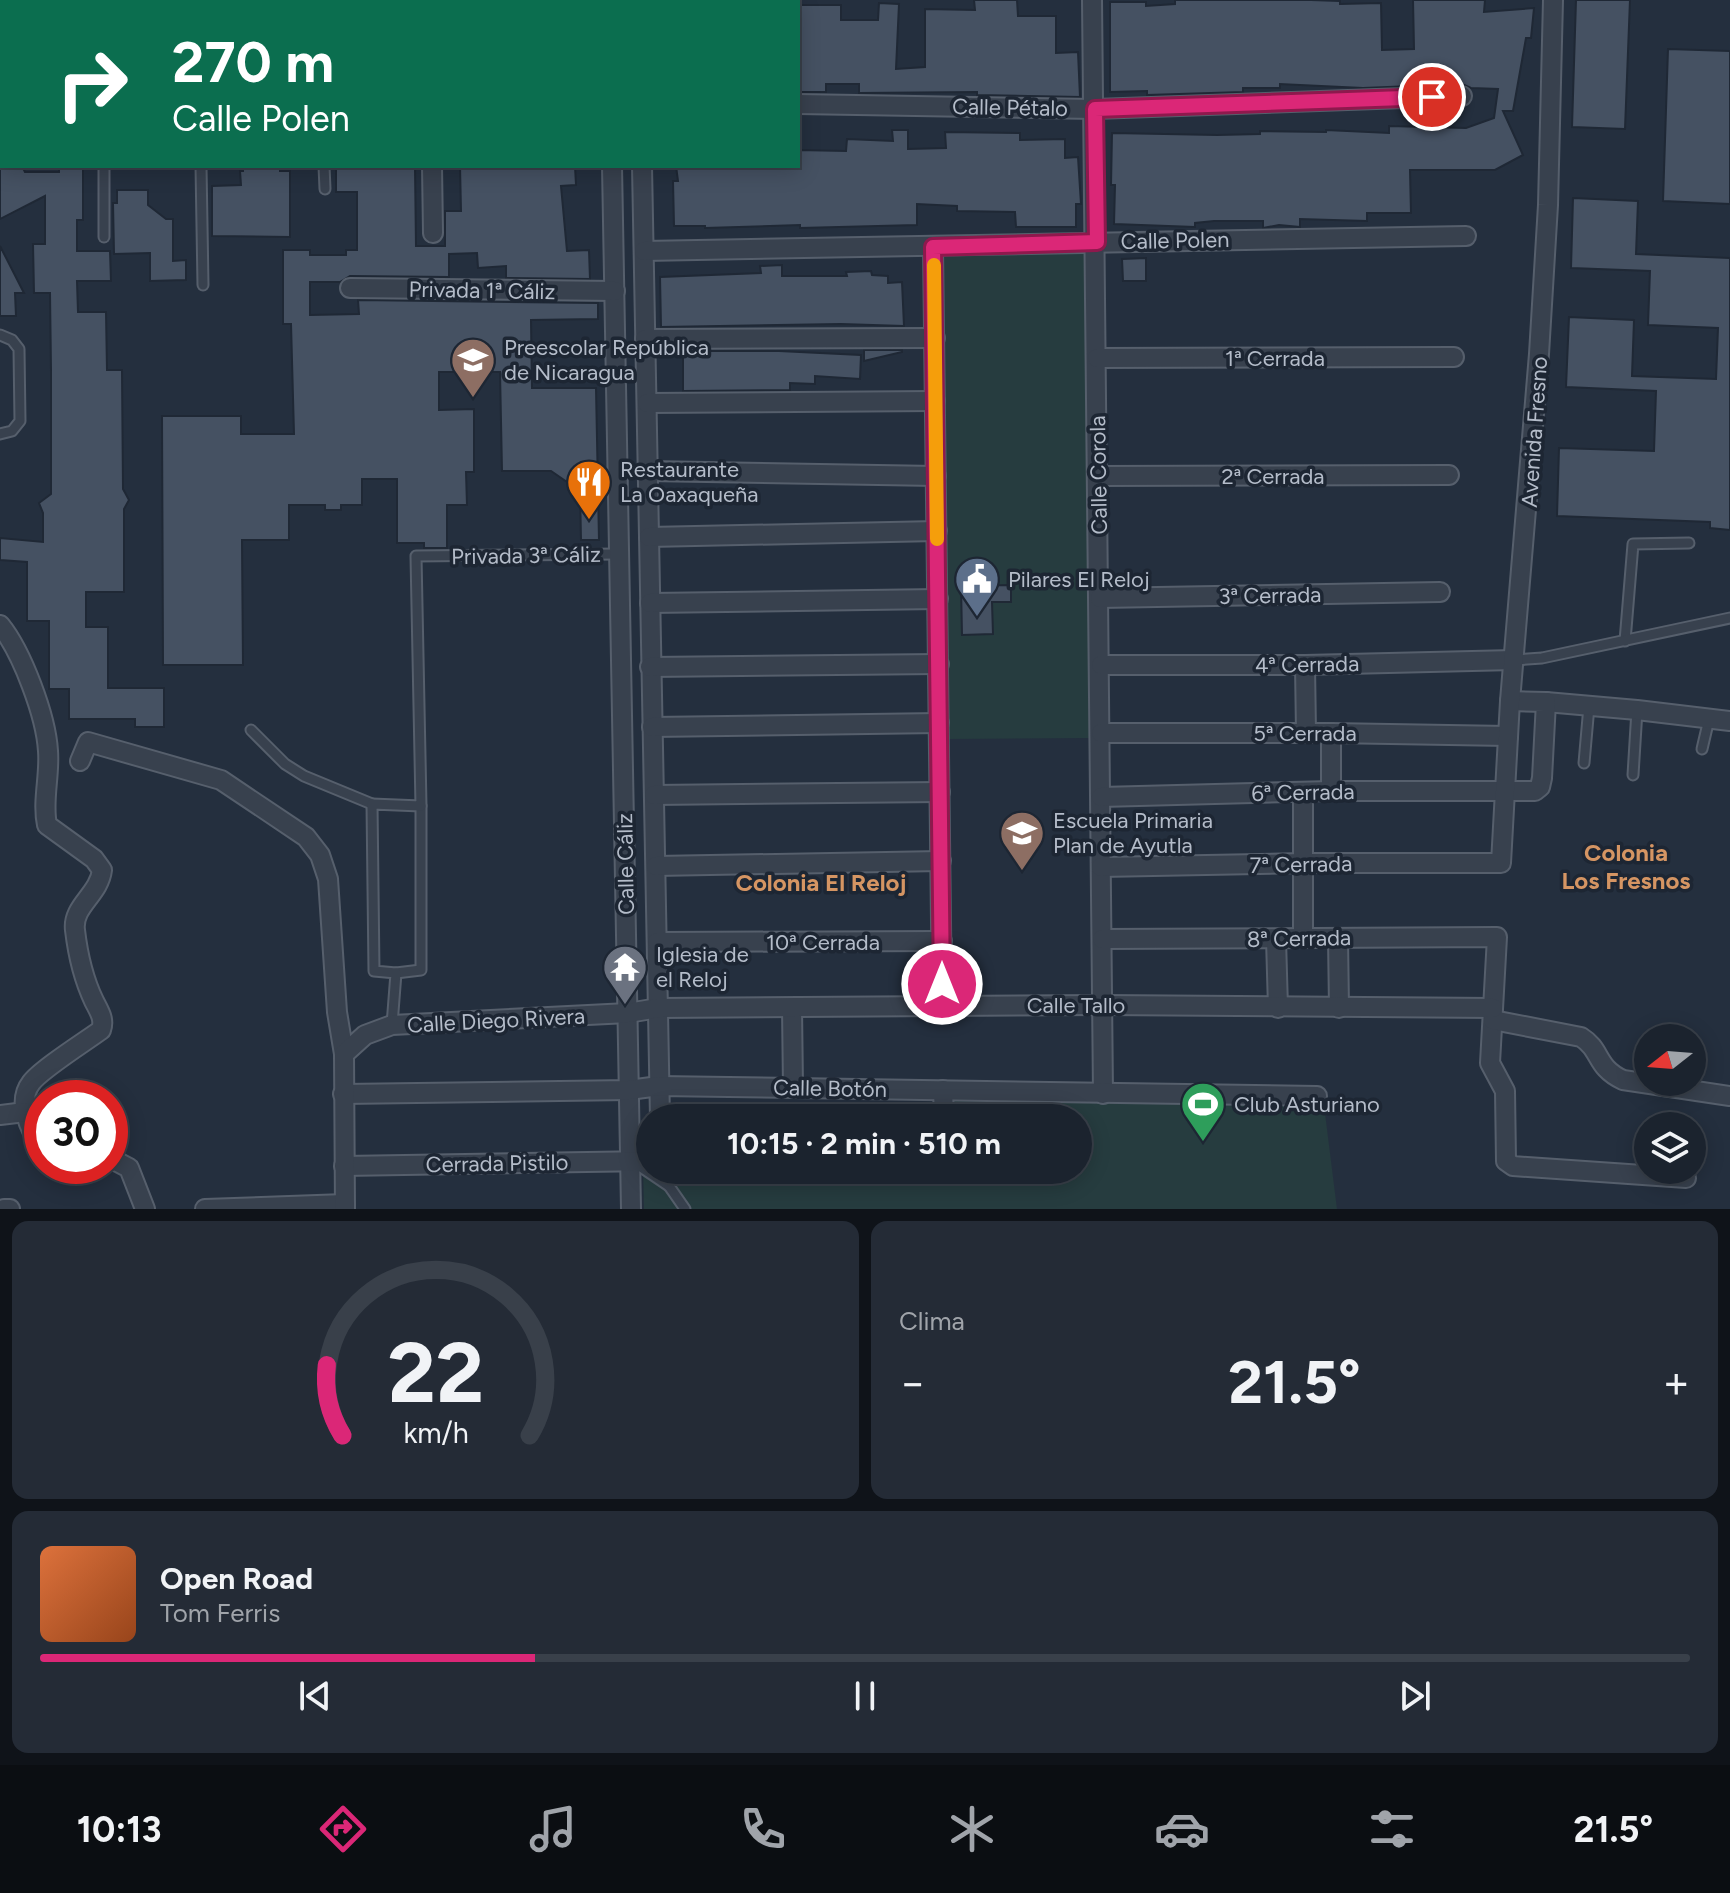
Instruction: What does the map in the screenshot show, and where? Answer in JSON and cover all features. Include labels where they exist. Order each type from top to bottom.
[{"type":"street","name":"Calle Corola","points":[[1092,0],[1097,242],[1103,1094]]},
{"type":"street","name":"Avenida Fresno","points":[[1501,863],[1510,701],[1542,310],[1549,190],[1553,0]]},
{"type":"street","name":"Calle Pétalo","points":[[800,104],[1095,109],[1462,96]]},
{"type":"street","points":[[432,168],[433,233]]},
{"type":"street","name":"Calle Cáliz","points":[[612,168],[631,1209]]},
{"type":"street","name":"Calle Cáliz","points":[[642,168],[660,1104]]},
{"type":"street","name":"Calle Polen","points":[[644,251],[1466,236]]},
{"type":"street","points":[[933,247],[942,1006]]},
{"type":"street","name":"Privada 1ª Cáliz","points":[[350,288],[615,291]]},
{"type":"street","points":[[616,352],[646,346],[935,338]]},
{"type":"street","name":"1ª Cerrada","points":[[1097,358],[1454,357]]},
{"type":"street","points":[[647,403],[935,401]]},
{"type":"street","points":[[648,471],[936,476]]},
{"type":"street","name":"2ª Cerrada","points":[[1098,476],[1449,475]]},
{"type":"street","points":[[618,495],[649,495]]},
{"type":"street","points":[[649,537],[937,531]]},
{"type":"street","name":"3ª Cerrada","points":[[1100,598],[1440,592]]},
{"type":"street","points":[[650,603],[938,599]]},
{"type":"street","points":[[0,625],[26,670],[45,733],[48,752],[47,825],[94,859],[102,870],[100,884],[83,904],[74,925],[83,977],[103,1025],[101,1030],[34,1080]]},
{"type":"street","name":"4ª Cerrada","points":[[1101,665],[1305,665],[1514,660]]},
{"type":"street","points":[[650,667],[939,664]]},
{"type":"street","points":[[1305,665],[1306,733]]},
{"type":"street","points":[[1510,701],[1637,710],[1730,721]]},
{"type":"street","name":"6ª Cerrada","points":[[1101,797],[1331,791],[1535,791],[1540,787],[1546,702]]},
{"type":"street","points":[[652,727],[939,723]]},
{"type":"street","name":"5ª Cerrada","points":[[1101,733],[1508,736]]},
{"type":"street","points":[[1331,733],[1331,791]]},
{"type":"street","points":[[80,761],[88,742],[221,780],[306,837],[320,855],[328,879],[337,1012],[344,1054],[345,1206],[205,1209]]},
{"type":"street","points":[[623,759],[653,760]]},
{"type":"street","points":[[654,795],[940,792]]},
{"type":"street","points":[[1303,792],[1303,938]]},
{"type":"street","points":[[656,866],[941,861]]},
{"type":"street","name":"7ª Cerrada","points":[[1101,867],[1501,863]]},
{"type":"street","name":"8ª Cerrada","points":[[1102,939],[1497,937],[1493,1014]]},
{"type":"street","points":[[1338,938],[1339,1008]]},
{"type":"street","points":[[1276,939],[1278,1008]]},
{"type":"street","name":"10ª Cerrada","points":[[657,942],[942,941]]},
{"type":"street","name":"Calle Tallo","points":[[658,1008],[1102,1005],[1339,1008],[1493,1014],[1581,1037],[1592,1044],[1598,1061],[1608,1073],[1623,1080],[1730,1096]]},
{"type":"street","name":"Calle Diego Rivera","points":[[344,1054],[365,1035],[392,1025],[628,1013],[658,1008]]},
{"type":"street","points":[[792,1008],[793,1087]]},
{"type":"street","points":[[1493,1014],[1490,1063],[1505,1091],[1506,1161],[1513,1166],[1634,1174]]},
{"type":"street","name":"Calle Botón","points":[[343,1094],[629,1090],[659,1086],[1317,1096]]},
{"type":"street","points":[[943,1090],[944,1104]]},
{"type":"street","points":[[0,1115],[24,1112]]},
{"type":"street","name":"Cerrada Pistilo","points":[[344,1166],[636,1161]]},
{"type":"street","points":[[128,1167],[145,1209]]},
{"type":"lane","points":[[104,168],[104,237]]},
{"type":"lane","points":[[201,168],[203,285]]},
{"type":"lane","points":[[324,168],[325,189]]},
{"type":"lane","points":[[0,335],[12,340],[19,349],[20,421],[12,431],[0,434]]},
{"type":"lane","points":[[1625,641],[1633,544],[1689,543]]},
{"type":"lane","name":"Privada 3ª Cáliz","points":[[421,806],[416,556],[619,554]]},
{"type":"lane","points":[[1514,660],[1542,658],[1730,618]]},
{"type":"lane","points":[[1584,763],[1589,706]]},
{"type":"lane","points":[[1633,775],[1637,710]]},
{"type":"lane","points":[[1702,749],[1709,719]]},
{"type":"lane","points":[[251,730],[285,764],[304,776],[372,804],[421,806],[421,970],[396,973],[374,971],[372,804]]},
{"type":"lane","points":[[392,1025],[396,973]]},
{"type":"lane","points":[[630,1161],[669,1186],[685,1209]]},
{"type":"green space","points":[[1085,250],[1091,738],[945,739],[941,251]]},
{"type":"green space","name":"Club Asturiano","points":[[946,1100],[1324,1105],[1337,1209],[644,1209],[643,1184],[1092,1184],[1092,1104],[946,1104]]},
{"type":"building","points":[[974,0],[1017,0],[1018,16],[1056,16],[1056,53],[1078,52],[1080,97],[977,95],[977,92],[859,93],[859,84],[826,84],[826,92],[800,92],[800,5],[841,5],[841,20],[878,20],[879,3],[899,4],[896,69],[925,67],[925,9],[975,10]]},
{"type":"building","points":[[1175,0],[1381,3],[1382,50],[1414,49],[1413,0],[1485,0],[1484,12],[1534,8],[1531,38],[1526,38],[1513,111],[1503,111],[1523,155],[1495,170],[1410,170],[1411,213],[1367,213],[1367,221],[1300,219],[1300,227],[1279,225],[1263,228],[1263,221],[1214,221],[1195,223],[1195,227],[1114,224],[1112,133],[1217,135],[1326,130],[1389,133],[1389,126],[1466,128],[1494,118],[1498,89],[1471,88],[1462,84],[1363,88],[1280,84],[1280,88],[1243,88],[1243,92],[1147,95],[1147,91],[1110,92],[1110,2],[1146,2],[1146,6],[1175,4]]},
{"type":"building","points":[[1576,0],[1630,0],[1625,129],[1572,127]]},
{"type":"building","points":[[1668,49],[1730,51],[1730,204],[1663,201]]},
{"type":"building","points":[[892,130],[908,130],[908,149],[946,148],[945,132],[1020,133],[1020,140],[1065,139],[1065,158],[1078,157],[1081,204],[1076,204],[1076,227],[1016,227],[1015,212],[957,211],[957,206],[917,204],[917,225],[800,228],[800,225],[674,226],[673,181],[678,181],[676,168],[800,168],[800,150],[846,151],[847,139],[893,141]]},
{"type":"building","points":[[0,168],[59,172],[59,168],[83,168],[83,220],[77,220],[77,251],[110,251],[111,281],[77,281],[78,312],[106,312],[107,370],[122,370],[123,489],[129,500],[124,509],[124,592],[86,592],[86,627],[108,627],[108,688],[164,688],[164,727],[135,727],[135,719],[69,719],[69,689],[49,689],[49,621],[27,621],[27,562],[0,560],[0,538],[43,542],[43,513],[39,503],[51,494],[51,371],[50,293],[34,293],[33,244],[45,244],[45,196],[0,219]]},
{"type":"building","points":[[243,168],[290,171],[290,237],[212,236],[212,186],[241,185],[240,171]]},
{"type":"building","points":[[336,168],[415,168],[416,246],[445,246],[445,211],[461,211],[460,168],[575,168],[576,185],[561,186],[567,251],[589,250],[590,279],[506,278],[506,266],[478,268],[477,253],[449,254],[449,277],[350,276],[340,282],[310,282],[310,315],[359,314],[358,300],[598,303],[598,319],[531,320],[532,388],[596,388],[599,540],[581,540],[580,491],[551,471],[502,471],[500,372],[439,372],[439,410],[474,409],[474,472],[466,472],[467,505],[447,505],[447,548],[424,548],[424,543],[397,543],[397,479],[362,479],[362,505],[341,505],[341,510],[325,510],[325,505],[289,505],[289,540],[242,540],[243,665],[163,665],[162,416],[241,416],[241,434],[294,434],[291,324],[283,324],[283,250],[310,250],[310,255],[346,255],[346,250],[357,250],[357,192],[336,192]]},
{"type":"building","points":[[117,190],[148,190],[148,205],[166,219],[173,219],[173,261],[186,260],[186,280],[150,281],[150,253],[114,254],[113,203],[117,203]]},
{"type":"building","points":[[1573,198],[1638,201],[1636,254],[1730,258],[1730,530],[1710,528],[1710,522],[1557,516],[1559,448],[1654,451],[1656,391],[1566,387],[1569,317],[1634,320],[1632,376],[1716,379],[1718,328],[1648,325],[1650,271],[1571,268]]},
{"type":"building","points":[[0,246],[24,293],[15,293],[16,316],[0,316]]},
{"type":"building","points":[[1146,258],[1146,281],[1123,281],[1122,259]]},
{"type":"building","points":[[782,265],[782,276],[847,276],[846,272],[871,271],[872,275],[888,276],[888,283],[902,282],[904,326],[661,327],[660,277],[761,273],[760,266]]},
{"type":"building","points":[[864,350],[902,350],[902,352],[864,361]]},
{"type":"building","points":[[683,351],[861,355],[860,379],[815,376],[815,384],[790,383],[790,390],[683,391]]},
{"type":"building","name":"Pilares El Reloj","points":[[1011,585],[1011,602],[992,602],[993,634],[962,635],[961,586]]},
{"type":"slow traffic","points":[[934,265],[937,539]]},
{"type":"place","name":"Preescolar República de Nicaragua","points":[[473,399]]},
{"type":"place","name":"Restaurante La Oaxaqueña","points":[[589,521]]},
{"type":"place","name":"Pilares El Reloj","points":[[977,618]]},
{"type":"place","name":"Escuela Primaria Plan de Ayutla","points":[[1022,872]]},
{"type":"place","name":"Iglesia de el Reloj","points":[[625,1006]]},
{"type":"place","name":"Club Asturiano","points":[[1203,1143]]},
{"type":"district","name":"Colonia Los Fresnos","points":[[1626,867]]},
{"type":"district","name":"Colonia El Reloj","points":[[821,883]]},
{"type":"route","points":[[942,984],[933,247],[1097,242],[1095,109],[1432,97]]}]
